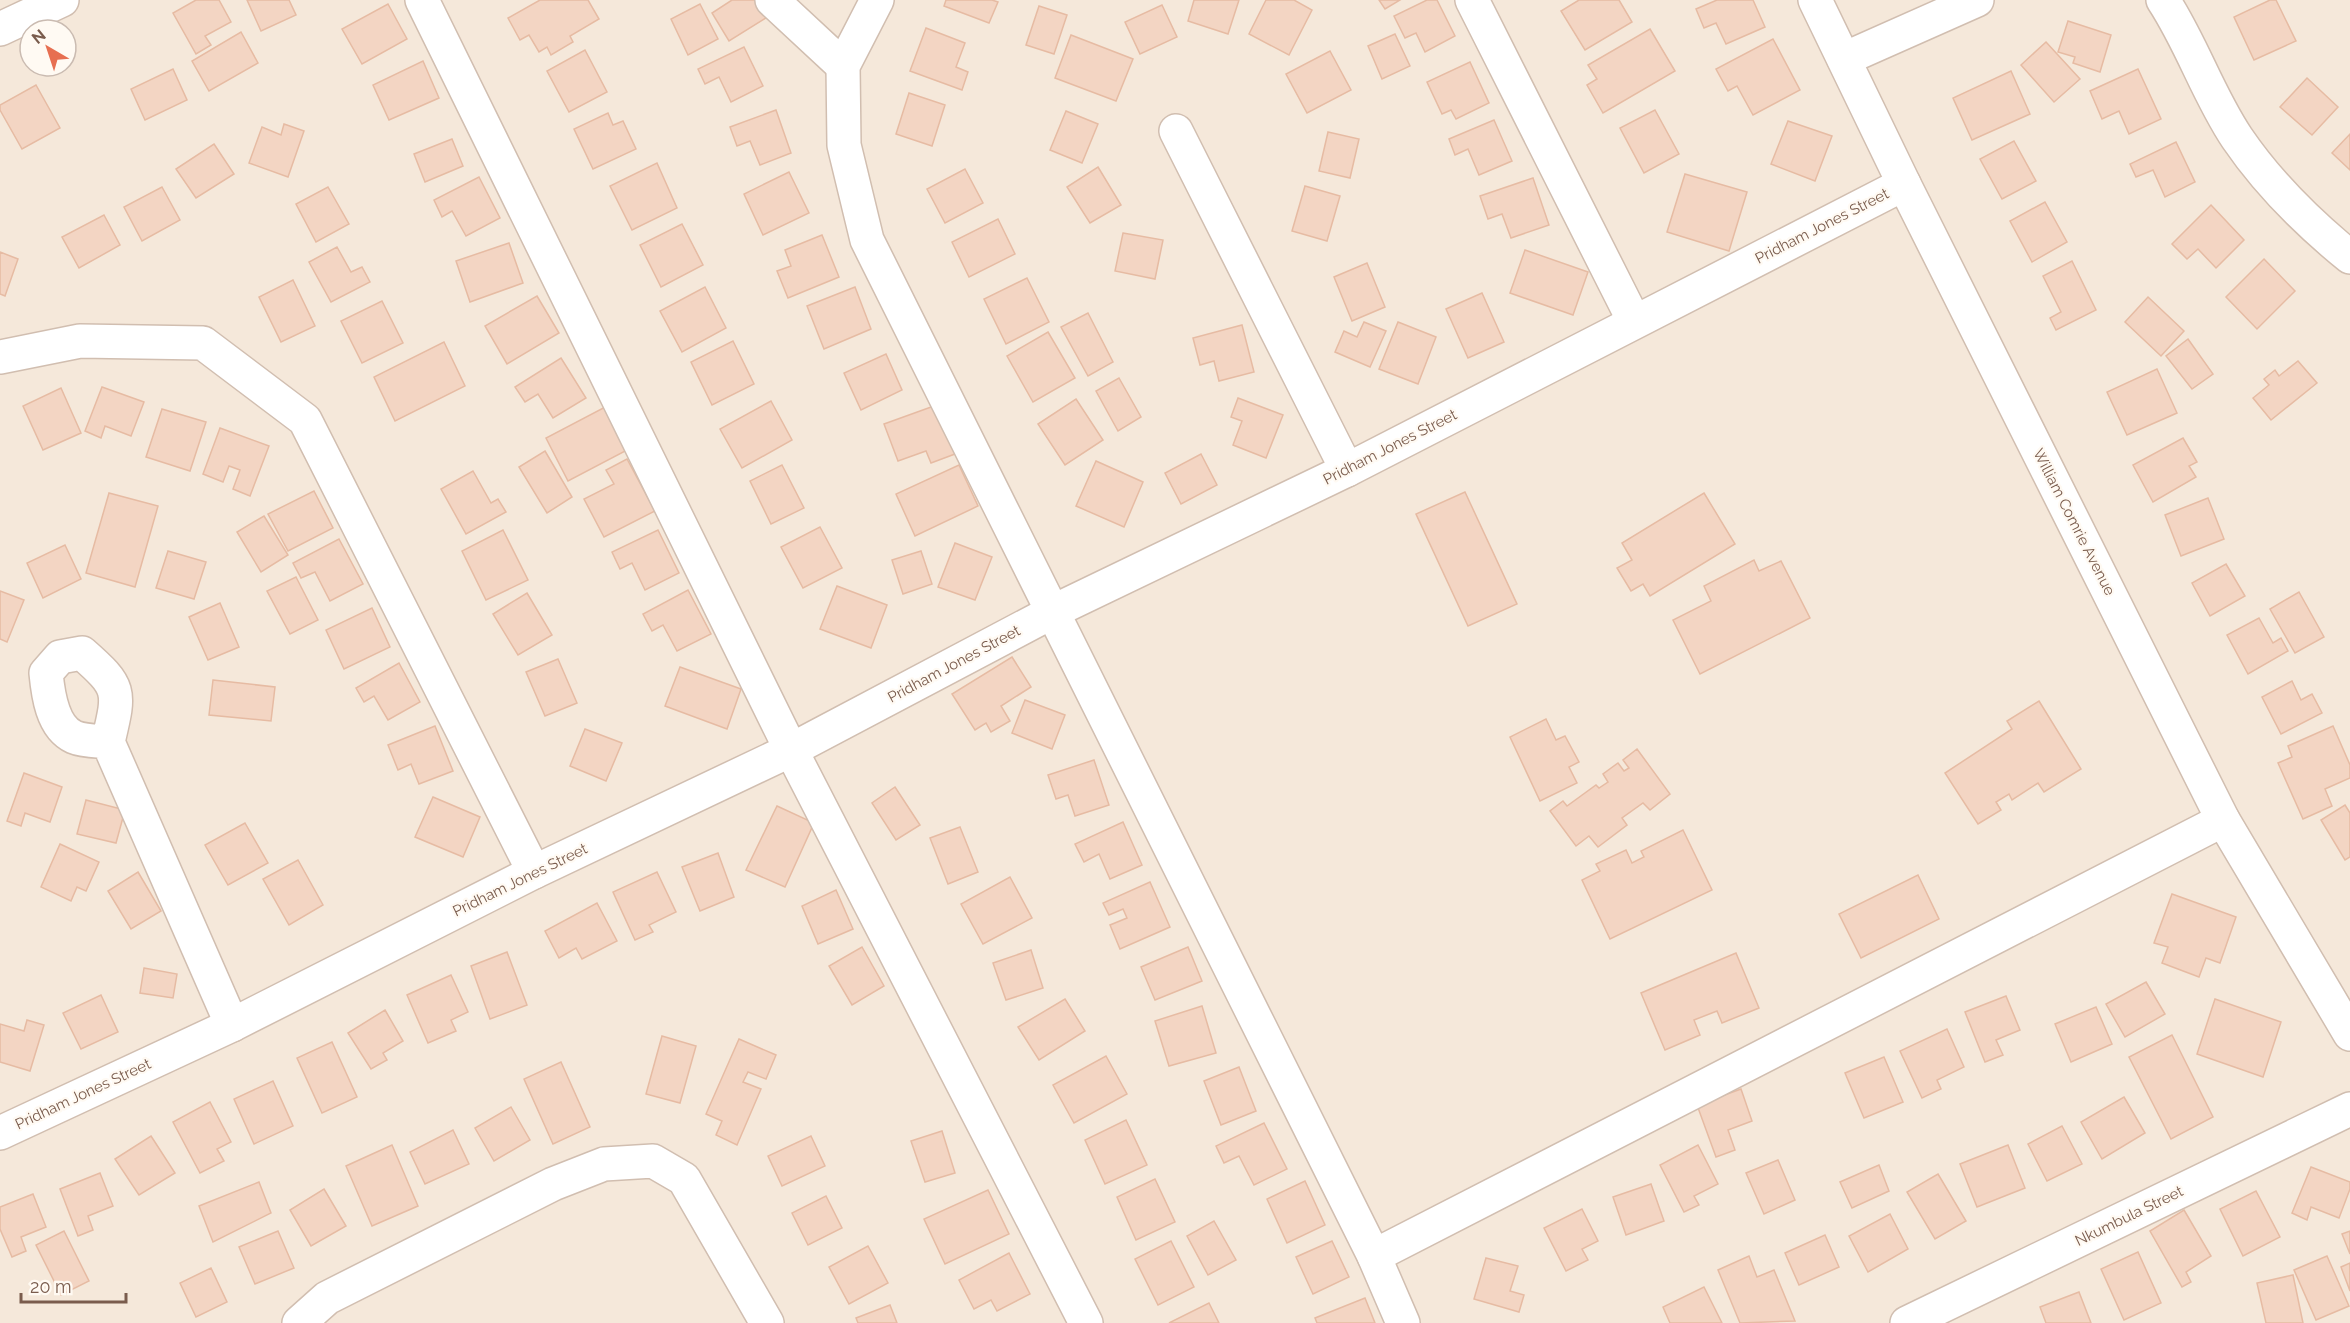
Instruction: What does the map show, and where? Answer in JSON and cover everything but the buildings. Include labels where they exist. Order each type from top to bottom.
[{"type":"street","points":[[0,29],[62,0]]},
{"type":"street","points":[[422,0],[790,750],[1086,1323]]},
{"type":"street","points":[[772,0],[843,66]]},
{"type":"street","points":[[877,0],[843,66],[843,145],[867,240],[1374,1256],[1403,1323]]},
{"type":"street","points":[[1472,0],[1634,321]]},
{"type":"street","name":"William Comrie Avenue","points":[[1815,0],[1904,184],[2223,820],[2350,1034]]},
{"type":"street","points":[[1844,59],[1977,0]]},
{"type":"street","points":[[2163,0],[2179,24],[2237,137],[2289,201],[2350,257]]},
{"type":"street","points":[[1176,131],[1347,470]]},
{"type":"street","name":"Pridham Jones Street","points":[[0,1133],[232,1025],[534,872],[790,750],[1054,611],[1347,470],[1904,184]]},
{"type":"street","points":[[0,357],[80,341],[203,343],[305,420],[534,872]]},
{"type":"street","points":[[108,742],[232,1025]]},
{"type":"street","points":[[1374,1256],[2223,820]]},
{"type":"street","name":"Nkumbula Street","points":[[1907,1323],[2350,1109]]},
{"type":"street","points":[[299,1323],[327,1298],[553,1184],[603,1164],[653,1161],[684,1179],[767,1323]]},
{"type":"shaded area","points":[[0,0],[2350,0],[2350,1323],[0,1323]]}]
